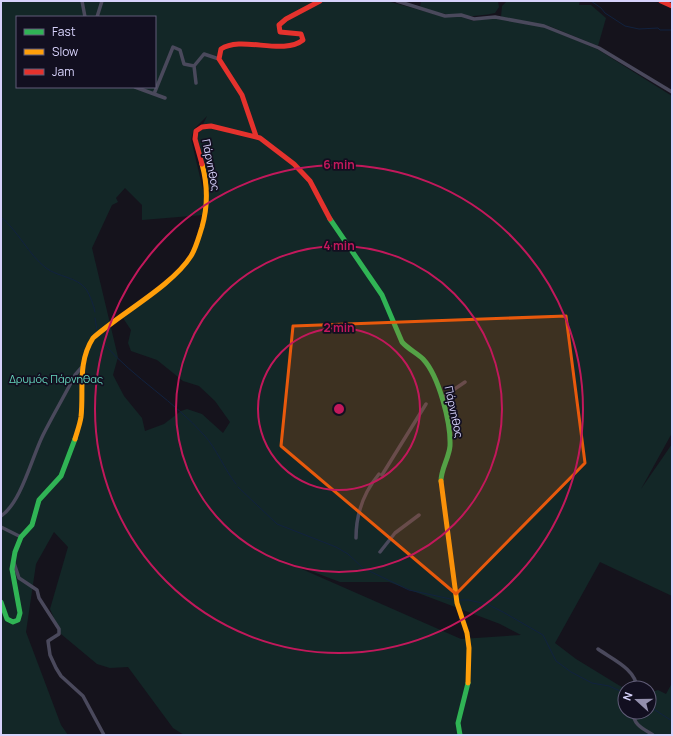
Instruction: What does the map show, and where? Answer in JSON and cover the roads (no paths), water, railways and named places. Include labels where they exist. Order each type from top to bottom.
[{"type":"main road","points":[[256,136],[242,95],[219,59],[221,49],[227,45],[247,44],[268,46],[298,44],[303,40],[301,34],[283,33],[278,29],[286,20],[320,1]]},
{"type":"main road","points":[[661,1],[672,6]]},
{"type":"main road","name":"Πάρνηθος","points":[[1,602],[7,619],[11,622],[18,620],[20,613],[13,581],[13,560],[21,537],[32,525],[39,500],[61,476],[73,447],[81,418],[82,367],[86,352],[94,338],[163,284],[184,265],[194,250],[203,227],[207,204],[205,176],[195,140],[197,130],[204,126],[214,127],[256,136],[294,164],[310,181],[330,219],[382,295],[402,342],[427,363],[435,376],[443,397],[450,447],[441,476],[441,485],[457,603],[467,634],[470,668],[468,688],[458,723],[460,735]]},
{"type":"street","points":[[82,1],[85,16]]},
{"type":"street","points":[[97,16],[102,1]]},
{"type":"street","points":[[397,1],[445,16],[461,15],[474,19],[495,17],[544,26],[599,48],[672,92]]},
{"type":"street","points":[[154,94],[173,47],[180,50],[185,65],[194,66]]},
{"type":"street","points":[[196,83],[194,66],[204,54],[209,54],[219,59]]},
{"type":"street","points":[[138,88],[165,98]]},
{"type":"street","points":[[1,516],[11,507],[34,460],[42,436],[74,375],[82,367]]},
{"type":"street","points":[[443,397],[465,382]]},
{"type":"street","points":[[356,538],[359,512],[374,480],[380,474],[426,404]]},
{"type":"street","points":[[380,552],[395,533],[419,515]]},
{"type":"street","points":[[1,527],[21,537]]},
{"type":"street","points":[[13,560],[19,578],[37,590],[39,598],[59,628],[59,634],[48,641],[47,645],[56,668],[61,676],[83,696],[104,735]]},
{"type":"street","points":[[598,649],[631,672],[635,680]]},
{"type":"street","points":[[635,720],[637,724],[653,735]]},
{"type":"waterway","points":[[577,1],[587,1]]},
{"type":"waterway","points":[[591,1],[605,13],[625,26],[639,29],[658,28],[660,30],[672,30]]},
{"type":"waterway","points":[[1,217],[46,268],[73,279],[86,289],[95,312]]},
{"type":"waterway","points":[[95,318],[97,330]]},
{"type":"waterway","points":[[105,345],[129,369],[180,411],[204,435],[213,446],[236,484]]},
{"type":"waterway","points":[[238,487],[277,524],[336,547],[348,554],[363,568],[409,590],[455,600]]},
{"type":"waterway","points":[[458,600],[468,600],[487,604],[503,612],[543,635],[556,661],[571,672],[592,683],[609,686],[617,690]]},
{"type":"waterway","points":[[657,711],[672,721]]},
{"type":"park label","name":"Δρυμός Πάρνηθας","points":[[56,379]]}]
